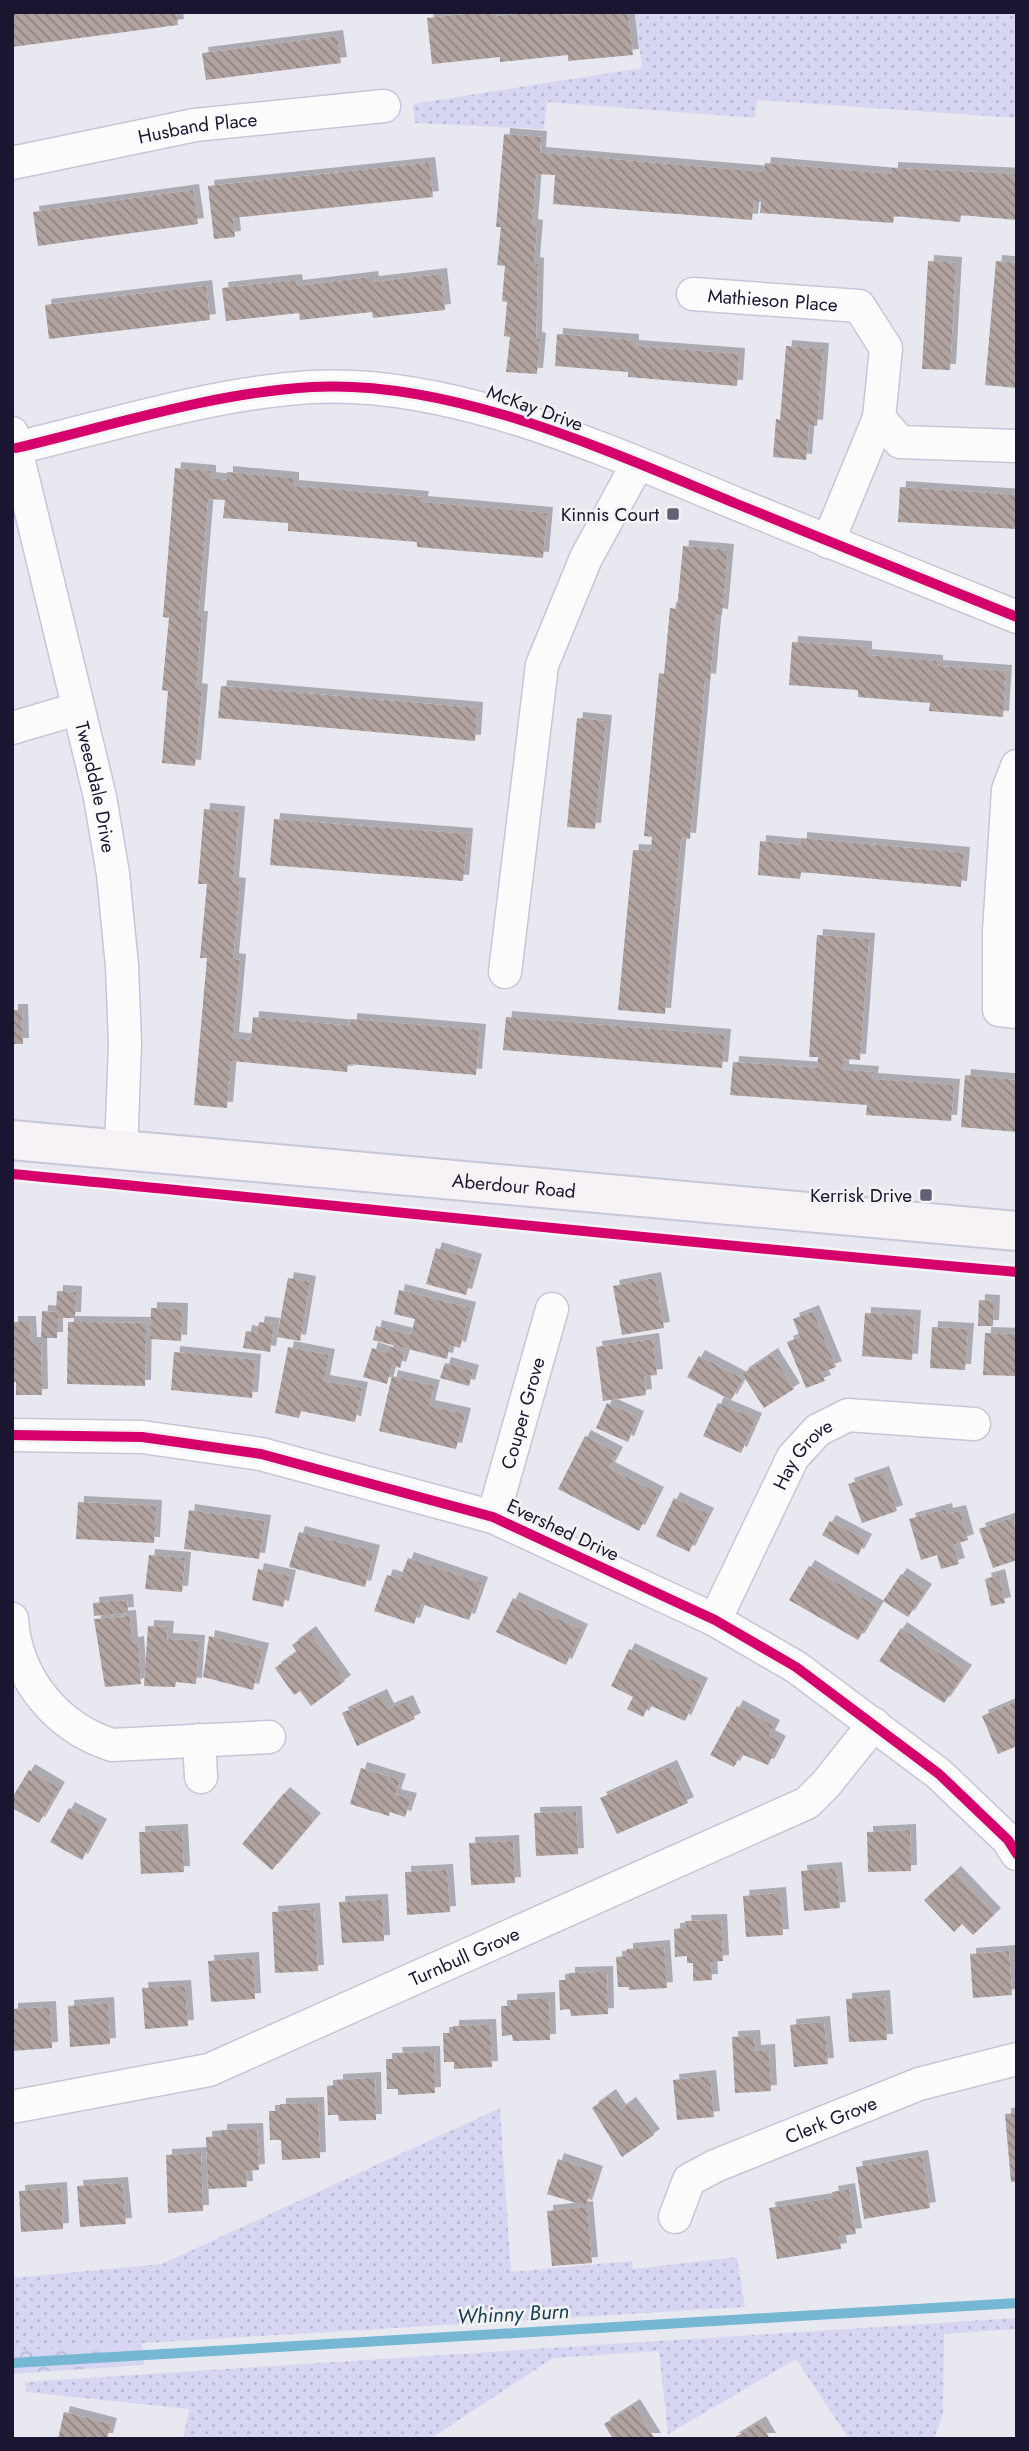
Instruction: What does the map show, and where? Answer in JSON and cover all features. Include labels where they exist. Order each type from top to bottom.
[{"type":"main road","name":"Aberdour Road","points":[[12,1140],[1017,1231]]},
{"type":"street","name":"Husband Place","points":[[12,163],[195,125],[384,106]]},
{"type":"street","name":"Mathieson Place","points":[[693,294],[859,306],[886,348],[879,418],[828,542]]},
{"type":"street","name":"McKay Drive","points":[[14,440],[224,399],[312,387],[394,389],[470,404],[638,463],[1017,617]]},
{"type":"street","points":[[879,418],[900,442],[1017,446]]},
{"type":"street","name":"Tweeddale Drive","points":[[14,440],[100,797],[114,887],[125,1044],[121,1151]]},
{"type":"street","points":[[505,972],[542,665],[586,558],[638,463]]},
{"type":"street","points":[[12,728],[77,709]]},
{"type":"street","points":[[1017,766],[1008,790],[999,931],[999,1010],[1017,1012]]},
{"type":"street","name":"Couper Grove","points":[[493,1517],[552,1310]]},
{"type":"street","name":"Hay Grove","points":[[715,1620],[793,1457],[818,1430],[848,1415],[974,1424]]},
{"type":"street","name":"Evershed Drive","points":[[12,1435],[142,1437],[261,1454],[493,1517],[715,1620],[796,1667],[939,1774],[1014,1841]]},
{"type":"street","points":[[12,1619],[13,1634],[25,1674],[52,1710],[88,1737],[112,1745],[269,1737]]},
{"type":"street","name":"Turnbull Grove","points":[[12,2107],[209,2070],[807,1803],[826,1784],[874,1724]]},
{"type":"street","points":[[199,1740],[201,1777]]},
{"type":"street","name":"Clerk Grove","points":[[675,2217],[689,2180],[715,2166],[919,2084],[1017,2059]]},
{"type":"green space","points":[[635,12],[1017,12],[1017,118],[757,100],[755,118],[547,102],[544,129],[415,123],[413,104],[642,68]]},
{"type":"green space","points":[[500,2108],[511,2272],[632,2261],[633,2269],[737,2257],[745,2307],[12,2351],[12,2278],[162,2264]]},
{"type":"green space","points":[[1017,2318],[1017,2329],[944,2334],[943,2414],[934,2439],[849,2439],[796,2359],[668,2434],[659,2351],[553,2358],[430,2439],[183,2439],[189,2409],[26,2392],[25,2382]]},
{"type":"green space","points":[[142,2343],[144,2365],[12,2374],[12,2351]]},
{"type":"building","points":[[12,12],[176,12],[178,25],[12,47]]},
{"type":"building","points":[[496,12],[496,16],[537,12],[562,12],[562,15],[628,12],[633,55],[568,61],[568,55],[500,62],[500,57],[432,64],[427,18]]},
{"type":"building","points":[[337,36],[341,63],[206,80],[202,53]]},
{"type":"building","points":[[504,134],[541,137],[540,153],[764,172],[765,163],[892,174],[892,168],[1017,174],[1017,220],[961,215],[960,222],[894,216],[893,223],[760,213],[761,202],[754,201],[752,220],[553,204],[555,175],[536,174],[532,225],[537,226],[534,263],[538,264],[536,338],[540,339],[537,374],[506,372],[510,337],[504,336],[507,302],[502,301],[505,266],[497,265],[501,227],[496,227]]},
{"type":"building","points":[[429,163],[433,197],[233,218],[235,237],[214,239],[208,186]]},
{"type":"building","points":[[193,190],[198,224],[38,246],[33,212]]},
{"type":"building","points":[[928,261],[956,263],[950,370],[922,369]]},
{"type":"building","points":[[996,261],[1017,263],[1017,388],[985,385]]},
{"type":"building","points":[[441,274],[445,310],[373,318],[372,312],[300,320],[299,313],[226,321],[222,288],[296,280],[297,286],[372,277],[373,282]]},
{"type":"building","points":[[206,286],[210,320],[49,339],[45,305]]},
{"type":"building","points":[[557,334],[633,340],[633,346],[739,354],[737,386],[628,377],[628,372],[555,366]]},
{"type":"building","points":[[786,346],[823,349],[817,426],[809,425],[806,460],[773,457],[776,419],[780,420]]},
{"type":"building","points":[[175,468],[210,471],[210,478],[227,480],[227,472],[293,478],[293,486],[423,497],[422,502],[547,513],[543,558],[417,547],[417,542],[288,531],[288,523],[223,518],[225,500],[208,499],[198,617],[202,617],[196,689],[202,690],[195,766],[162,763],[168,691],[162,690],[169,618],[163,617]]},
{"type":"building","points":[[900,487],[1017,495],[1017,529],[898,522]]},
{"type":"building","points":[[683,546],[728,550],[722,615],[716,614],[710,680],[705,679],[690,839],[681,838],[665,1014],[618,1010],[633,850],[651,851],[652,837],[644,836],[659,673],[664,674],[670,608],[677,609]]},
{"type":"building","points":[[792,642],[866,647],[866,655],[937,661],[937,666],[1006,671],[1003,717],[929,711],[930,703],[858,697],[858,690],[789,685]]},
{"type":"building","points":[[221,686],[477,708],[475,741],[218,718]]},
{"type":"building","points":[[577,718],[606,721],[595,829],[567,827]]},
{"type":"building","points":[[204,809],[239,812],[233,883],[240,884],[233,959],[240,960],[233,1038],[251,1040],[253,1017],[351,1026],[351,1019],[480,1030],[476,1075],[348,1064],[347,1072],[231,1061],[227,1108],[194,1105],[207,958],[200,958],[207,884],[198,884]]},
{"type":"building","points":[[274,819],[467,834],[463,881],[270,865]]},
{"type":"building","points":[[801,838],[964,853],[961,887],[801,872],[800,879],[758,875],[760,841],[801,845]]},
{"type":"building","points":[[817,935],[869,939],[860,1060],[844,1059],[843,1070],[873,1072],[872,1079],[954,1085],[951,1121],[866,1115],[867,1105],[730,1095],[733,1062],[817,1068],[818,1057],[809,1057]]},
{"type":"building","points":[[12,1010],[22,1010],[23,1044],[12,1044]]},
{"type":"building","points":[[506,1017],[725,1035],[722,1068],[503,1050]]},
{"type":"building","points":[[965,1075],[1017,1080],[1017,1132],[961,1127]]},
{"type":"building","points":[[436,1248],[476,1260],[466,1295],[426,1284]]},
{"type":"building","points":[[288,1278],[310,1282],[300,1341],[277,1337]]},
{"type":"building","points":[[655,1278],[664,1328],[622,1335],[613,1286]]},
{"type":"building","points":[[399,1290],[470,1308],[460,1348],[450,1345],[447,1359],[373,1340],[376,1326],[411,1335],[415,1319],[394,1314]]},
{"type":"building","points":[[57,1291],[76,1292],[75,1318],[57,1318],[57,1338],[41,1338],[42,1311],[56,1312]]},
{"type":"building","points":[[979,1300],[994,1301],[993,1326],[978,1326]]},
{"type":"building","points":[[151,1308],[182,1309],[181,1341],[150,1339]]},
{"type":"building","points":[[813,1311],[836,1367],[821,1373],[825,1381],[806,1388],[787,1342],[800,1337],[793,1319]]},
{"type":"building","points":[[865,1313],[915,1316],[912,1360],[862,1356]]},
{"type":"building","points":[[12,1322],[30,1322],[31,1343],[41,1343],[42,1395],[16,1395],[16,1382],[12,1382]]},
{"type":"building","points":[[68,1322],[146,1323],[145,1386],[67,1384]]},
{"type":"building","points":[[259,1322],[274,1324],[270,1352],[243,1348],[246,1331],[257,1333]]},
{"type":"building","points":[[932,1327],[968,1329],[965,1370],[930,1368]]},
{"type":"building","points":[[985,1333],[1017,1334],[1017,1376],[983,1375]]},
{"type":"building","points":[[653,1339],[657,1375],[644,1376],[646,1395],[603,1401],[596,1347]]},
{"type":"building","points":[[388,1346],[405,1352],[400,1368],[392,1365],[387,1384],[363,1377],[372,1348],[387,1353]]},
{"type":"building","points":[[288,1347],[329,1355],[324,1381],[362,1388],[355,1422],[301,1411],[299,1418],[275,1413]]},
{"type":"building","points":[[174,1352],[255,1360],[252,1398],[171,1390]]},
{"type":"building","points":[[772,1354],[794,1389],[764,1408],[742,1374]]},
{"type":"building","points":[[699,1356],[743,1379],[731,1400],[687,1377]]},
{"type":"building","points":[[445,1363],[473,1371],[469,1386],[440,1378]]},
{"type":"building","points":[[392,1376],[434,1386],[429,1406],[465,1414],[456,1449],[379,1431]]},
{"type":"building","points":[[607,1403],[638,1417],[628,1442],[596,1428]]},
{"type":"building","points":[[718,1403],[756,1419],[741,1453],[703,1436]]},
{"type":"building","points":[[585,1436],[617,1453],[609,1468],[658,1493],[639,1531],[558,1489]]},
{"type":"building","points":[[883,1472],[897,1511],[862,1523],[848,1484]]},
{"type":"building","points":[[674,1498],[708,1514],[689,1552],[656,1536]]},
{"type":"building","points":[[78,1502],[156,1506],[154,1543],[76,1539]]},
{"type":"building","points":[[946,1509],[947,1514],[960,1511],[968,1540],[953,1545],[959,1564],[941,1569],[937,1555],[921,1560],[909,1519]]},
{"type":"building","points":[[189,1510],[265,1521],[259,1559],[184,1549]]},
{"type":"building","points":[[1014,1517],[1017,1560],[993,1568],[979,1529]]},
{"type":"building","points":[[830,1521],[866,1540],[858,1555],[822,1535]]},
{"type":"building","points":[[299,1532],[374,1551],[365,1587],[289,1567]]},
{"type":"building","points":[[149,1555],[185,1558],[182,1592],[145,1589]]},
{"type":"building","points":[[408,1558],[482,1583],[469,1620],[421,1604],[414,1624],[374,1611],[387,1575],[400,1579]]},
{"type":"building","points":[[809,1566],[878,1607],[858,1640],[789,1600]]},
{"type":"building","points":[[258,1569],[290,1576],[283,1607],[252,1600]]},
{"type":"building","points":[[901,1574],[926,1590],[908,1617],[883,1601]]},
{"type":"building","points":[[999,1575],[1005,1603],[991,1606],[985,1579]]},
{"type":"building","points":[[513,1598],[582,1630],[566,1665],[496,1632]]},
{"type":"building","points":[[127,1600],[128,1613],[94,1616],[93,1603]]},
{"type":"building","points":[[130,1616],[132,1643],[138,1642],[141,1684],[105,1687],[94,1619]]},
{"type":"building","points":[[148,1626],[168,1627],[167,1639],[199,1641],[196,1684],[176,1682],[175,1687],[144,1686]]},
{"type":"building","points":[[901,1628],[966,1671],[944,1703],[879,1661]]},
{"type":"building","points":[[310,1632],[345,1681],[311,1706],[300,1691],[294,1695],[275,1668],[297,1652],[292,1645]]},
{"type":"building","points":[[209,1636],[263,1649],[253,1690],[203,1677]]},
{"type":"building","points":[[629,1649],[702,1684],[685,1721],[649,1705],[643,1717],[627,1709],[633,1697],[611,1686]]},
{"type":"building","points":[[381,1695],[388,1709],[407,1701],[415,1719],[357,1746],[342,1713]]},
{"type":"building","points":[[1017,1701],[1017,1746],[998,1754],[982,1716]]},
{"type":"building","points":[[737,1706],[774,1726],[769,1736],[780,1742],[768,1765],[741,1754],[734,1767],[710,1755]]},
{"type":"building","points":[[671,1766],[688,1803],[617,1834],[600,1798]]},
{"type":"building","points":[[361,1768],[400,1780],[395,1795],[411,1799],[405,1817],[390,1812],[389,1816],[350,1804]]},
{"type":"building","points":[[29,1770],[59,1788],[39,1823],[12,1808],[12,1798]]},
{"type":"building","points":[[284,1793],[315,1819],[272,1870],[242,1844]]},
{"type":"building","points":[[69,1808],[101,1825],[82,1860],[50,1842]]},
{"type":"building","points":[[576,1812],[578,1854],[536,1856],[534,1813]]},
{"type":"building","points":[[182,1830],[184,1872],[141,1874],[139,1832]]},
{"type":"building","points":[[910,1830],[911,1871],[868,1872],[867,1832]]},
{"type":"building","points":[[513,1841],[515,1883],[471,1885],[469,1843]]},
{"type":"building","points":[[836,1868],[840,1908],[804,1911],[801,1871]]},
{"type":"building","points":[[447,1870],[450,1912],[407,1915],[405,1872]]},
{"type":"building","points":[[955,1872],[995,1914],[973,1935],[962,1924],[954,1932],[924,1900]]},
{"type":"building","points":[[780,1893],[783,1935],[746,1937],[743,1896]]},
{"type":"building","points":[[382,1900],[384,1941],[342,1943],[339,1902]]},
{"type":"building","points":[[314,1909],[318,1971],[275,1973],[272,1912]]},
{"type":"building","points":[[721,1920],[723,1961],[711,1962],[712,1980],[693,1981],[693,1963],[687,1963],[687,1956],[675,1957],[674,1929],[686,1928],[685,1921]]},
{"type":"building","points":[[664,1946],[667,1988],[629,1990],[629,1987],[618,1987],[616,1957],[627,1956],[627,1949]]},
{"type":"building","points":[[1009,1951],[1012,1995],[973,1998],[970,1954]]},
{"type":"building","points":[[253,1958],[255,1999],[211,2002],[208,1961]]},
{"type":"building","points":[[607,1972],[608,2014],[571,2016],[570,2009],[560,2010],[559,1980],[569,1980],[569,1973]]},
{"type":"building","points":[[185,1986],[188,2026],[145,2029],[142,1988]]},
{"type":"building","points":[[884,1996],[887,2040],[849,2042],[846,1999]]},
{"type":"building","points":[[549,1998],[550,2040],[513,2041],[512,2035],[502,2036],[501,2006],[511,2006],[511,2000]]},
{"type":"building","points":[[108,2003],[110,2044],[70,2047],[68,2006]]},
{"type":"building","points":[[50,2007],[52,2048],[12,2051],[12,2009]]},
{"type":"building","points":[[824,2022],[828,2064],[794,2067],[790,2025]]},
{"type":"building","points":[[490,2025],[492,2067],[454,2069],[454,2062],[444,2062],[443,2033],[453,2033],[453,2026]]},
{"type":"building","points":[[754,2036],[755,2051],[769,2050],[771,2091],[735,2093],[732,2037]]},
{"type":"building","points":[[434,2052],[435,2093],[398,2095],[398,2089],[387,2089],[386,2059],[397,2059],[396,2053]]},
{"type":"building","points":[[710,2076],[714,2117],[677,2120],[673,2080]]},
{"type":"building","points":[[375,2078],[376,2120],[339,2121],[338,2115],[328,2115],[327,2086],[337,2085],[337,2080]]},
{"type":"building","points":[[610,2095],[620,2110],[630,2103],[654,2135],[622,2157],[592,2108]]},
{"type":"building","points":[[318,2103],[320,2158],[282,2160],[281,2140],[270,2140],[269,2111],[280,2111],[280,2104]]},
{"type":"building","points":[[1017,2113],[1017,2181],[1011,2182],[1005,2114]]},
{"type":"building","points":[[257,2129],[259,2170],[246,2171],[247,2187],[208,2189],[206,2137],[221,2136],[221,2130]]},
{"type":"building","points":[[201,2153],[203,2211],[168,2213],[166,2155]]},
{"type":"building","points":[[922,2156],[930,2208],[864,2219],[856,2167]]},
{"type":"building","points":[[558,2159],[597,2172],[586,2206],[547,2194]]},
{"type":"building","points":[[122,2183],[126,2224],[80,2227],[77,2186]]},
{"type":"building","points":[[61,2188],[63,2229],[21,2232],[19,2191]]},
{"type":"building","points":[[849,2189],[856,2234],[839,2236],[841,2249],[777,2259],[769,2208],[833,2198],[832,2192]]},
{"type":"building","points":[[587,2207],[592,2263],[552,2266],[547,2211]]},
{"type":"building","points":[[634,2405],[655,2439],[613,2439],[604,2424]]},
{"type":"building","points":[[64,2412],[111,2424],[107,2439],[58,2439]]},
{"type":"building","points":[[760,2422],[770,2439],[732,2439]]},
{"type":"waterway","name":"Whinny Burn","points":[[12,2363],[1017,2303]]},
{"type":"cycle path","points":[[16,448],[163,411],[275,390],[312,387],[365,388],[419,394],[529,423],[583,442],[1017,617]]},
{"type":"cycle path","points":[[12,1174],[1017,1272]]},
{"type":"cycle path","points":[[12,1435],[142,1437],[261,1454],[493,1517],[715,1620],[796,1667],[939,1774],[1008,1840],[1017,1854]]},
{"type":"place","name":"Kinnis Court","points":[[673,514]]},
{"type":"place","name":"Kerrisk Drive","points":[[926,1195]]}]
